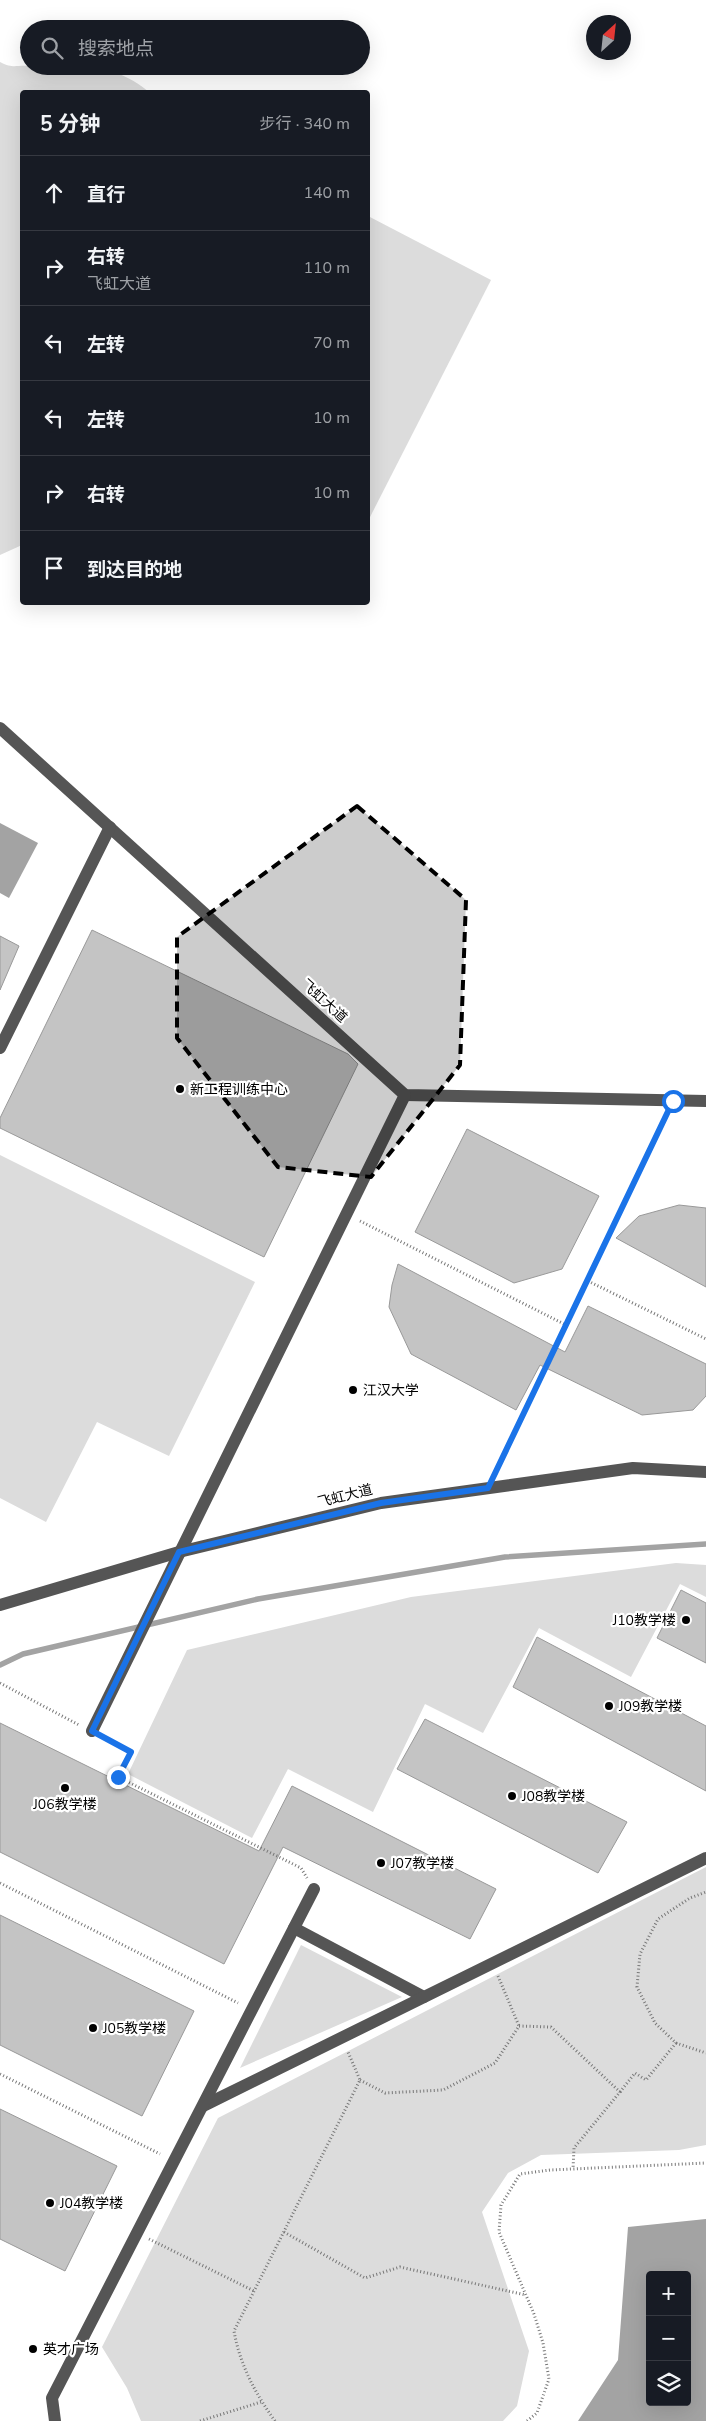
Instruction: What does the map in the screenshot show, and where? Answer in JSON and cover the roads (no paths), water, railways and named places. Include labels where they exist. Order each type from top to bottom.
[{"type":"lane","name":"飞虹大道","points":[[0,728],[405,1095]]},
{"type":"lane","points":[[0,1048],[110,827]]},
{"type":"lane","points":[[92,1731],[405,1095],[706,1101]]},
{"type":"lane","name":"飞虹大道","points":[[0,1605],[179,1552],[381,1503],[633,1468],[706,1472]]},
{"type":"lane","points":[[203,2106],[706,1858]]},
{"type":"lane","points":[[55,2421],[52,2398],[314,1889]]},
{"type":"lane","points":[[294,1928],[424,1997]]},
{"type":"waterway","points":[[0,1665],[23,1654],[258,1599],[505,1557],[706,1544]]},
{"type":"place","name":"新工程训练中心","points":[[180,1089]]},
{"type":"place","name":"江汉大学","points":[[353,1390]]},
{"type":"place","name":"J10教学楼","points":[[686,1620]]},
{"type":"place","name":"J09教学楼","points":[[609,1706]]},
{"type":"place","name":"J06教学楼","points":[[65,1788]]},
{"type":"place","name":"J08教学楼","points":[[512,1796]]},
{"type":"place","name":"J07教学楼","points":[[381,1863]]},
{"type":"place","name":"J05教学楼","points":[[93,2028]]},
{"type":"place","name":"J04教学楼","points":[[50,2203]]},
{"type":"place","name":"英才广场","points":[[33,2349]]}]
